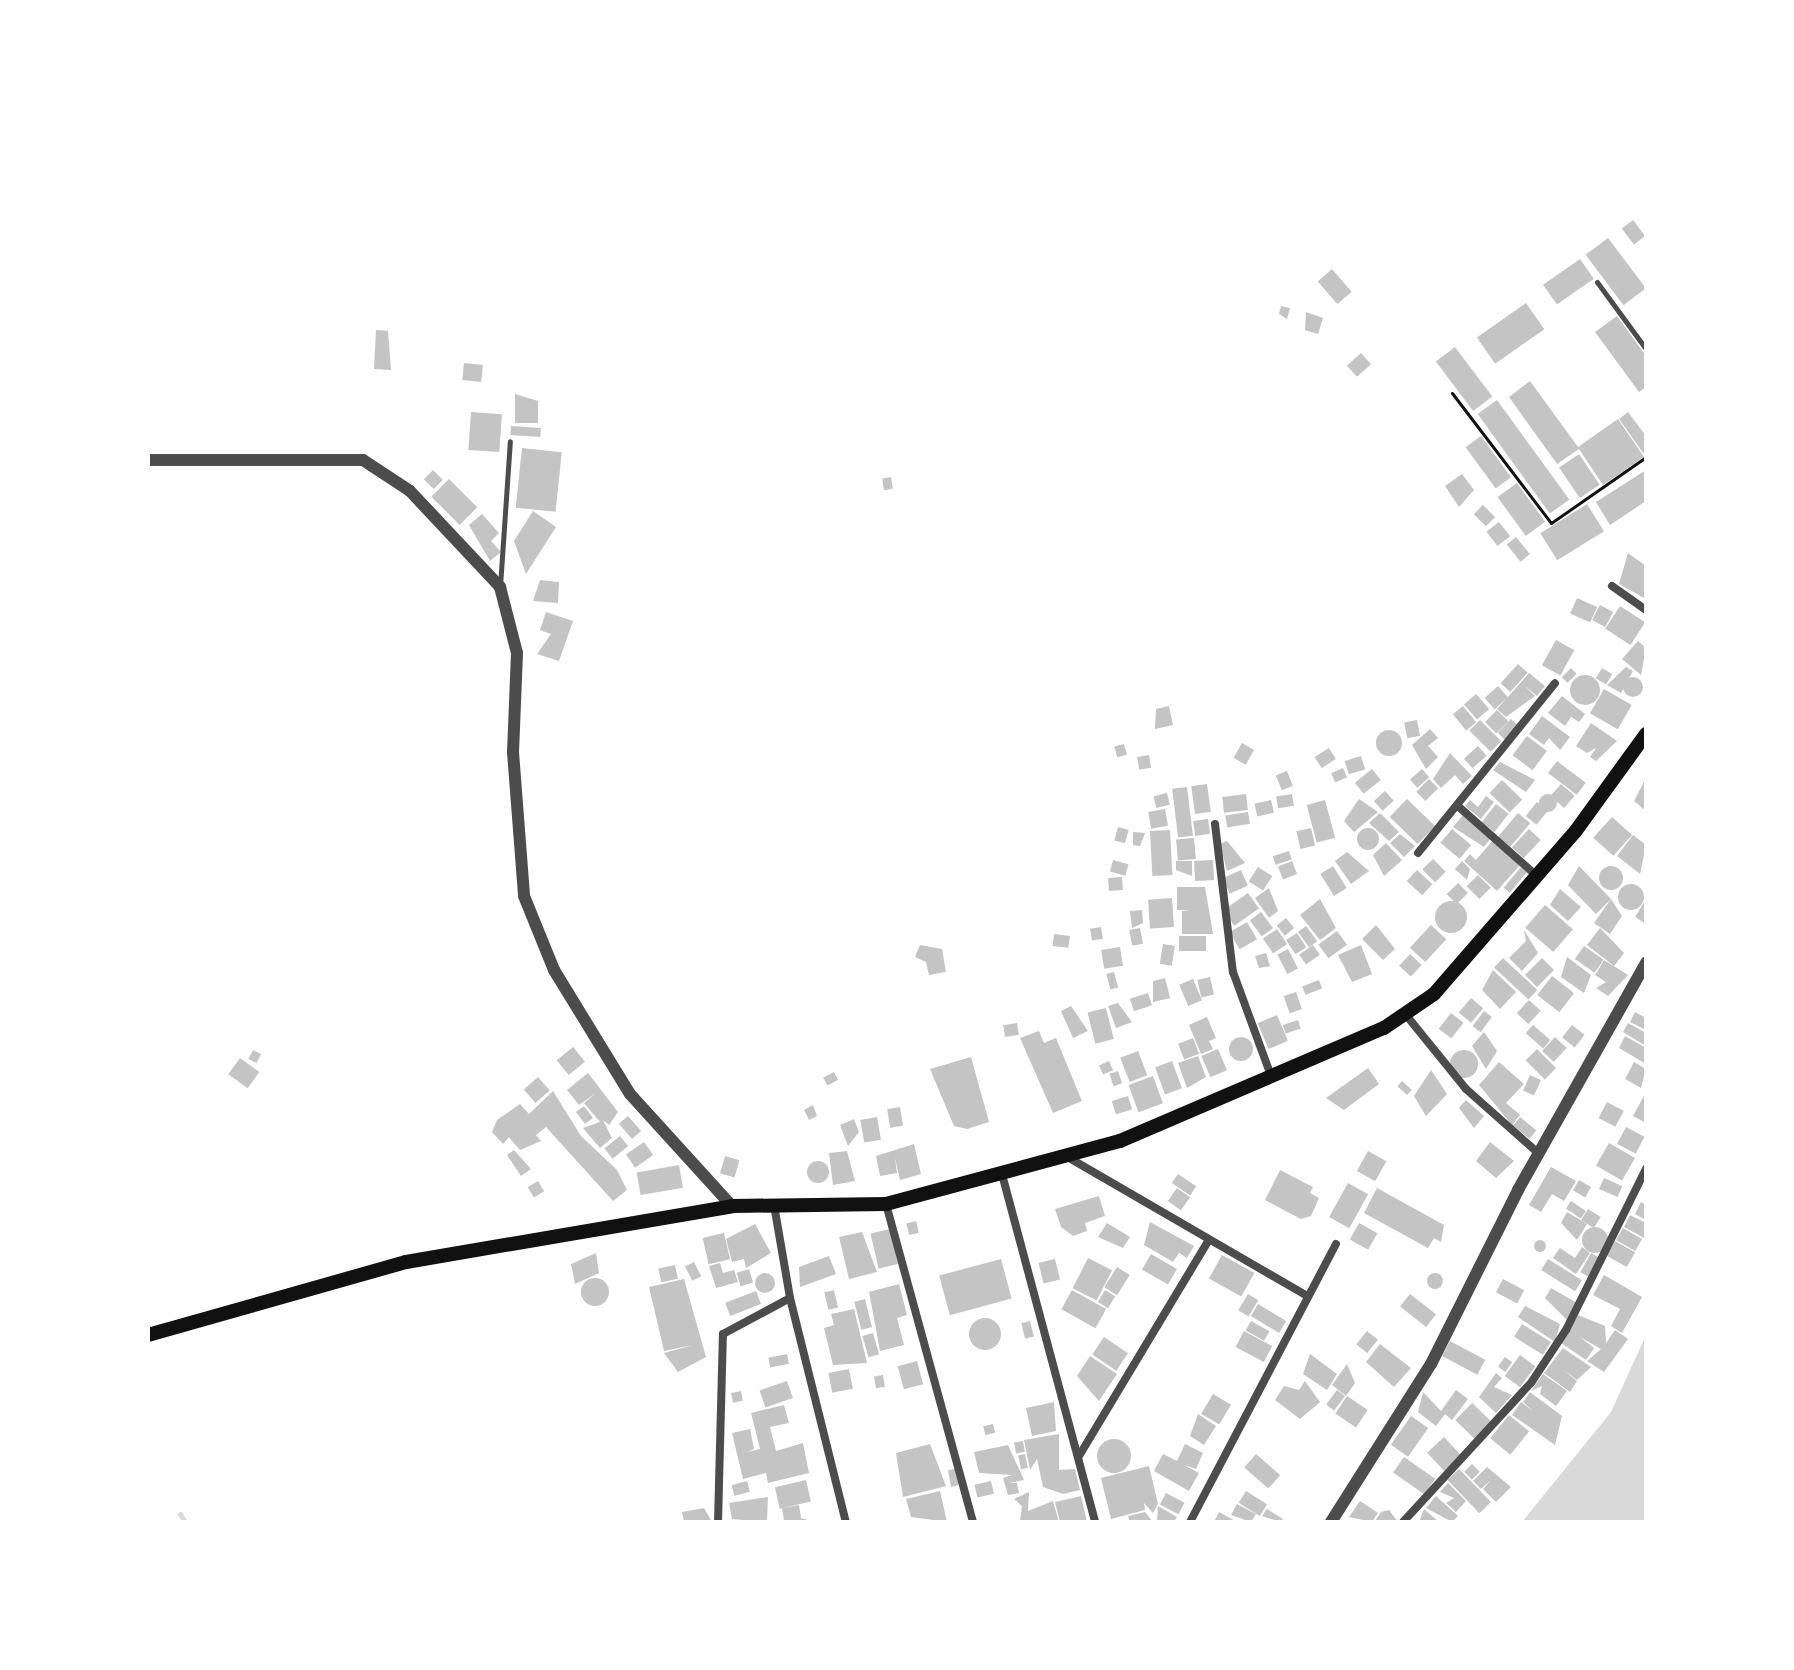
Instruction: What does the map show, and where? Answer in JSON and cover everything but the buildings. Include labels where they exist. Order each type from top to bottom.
[{"type":"main road","points":[[148,1335],[406,1262],[732,1206],[886,1204],[1071,1159],[1271,1076],[1406,1015],[1434,994],[1538,877],[1646,734]]},
{"type":"street","points":[[148,460],[363,460],[410,491],[500,587],[517,653],[513,752],[524,896],[554,970],[630,1094],[732,1206]]},
{"type":"street","points":[[1612,586],[1646,610]]},
{"type":"street","points":[[1418,853],[1459,807],[1555,683]]},
{"type":"street","points":[[1459,807],[1538,877]]},
{"type":"street","points":[[1215,824],[1233,972],[1271,1076]]},
{"type":"street","points":[[1331,1522],[1431,1364],[1538,1153],[1646,963]]},
{"type":"street","points":[[1406,1015],[1466,1089],[1538,1153]]},
{"type":"street","points":[[1071,1159],[1307,1296]]},
{"type":"street","points":[[1403,1522],[1531,1383],[1566,1330],[1646,1169]]},
{"type":"street","points":[[1003,1178],[1095,1522]]},
{"type":"street","points":[[774,1204],[790,1298],[846,1522]]},
{"type":"street","points":[[886,1204],[973,1522]]},
{"type":"street","points":[[1079,1456],[1208,1241]]},
{"type":"street","points":[[1190,1522],[1336,1244]]},
{"type":"street","points":[[718,1522],[723,1334],[790,1298]]},
{"type":"lane","points":[[1597,282],[1646,349]]},
{"type":"lane","points":[[500,587],[507,569],[510,441]]},
{"type":"path","points":[[1452,393],[1551,523],[1646,457]]},
{"type":"shaded area","points":[[1646,1335],[1646,1522],[1522,1522],[1611,1412]]},
{"type":"waterway","points":[[180,1514],[185,1522]]}]
